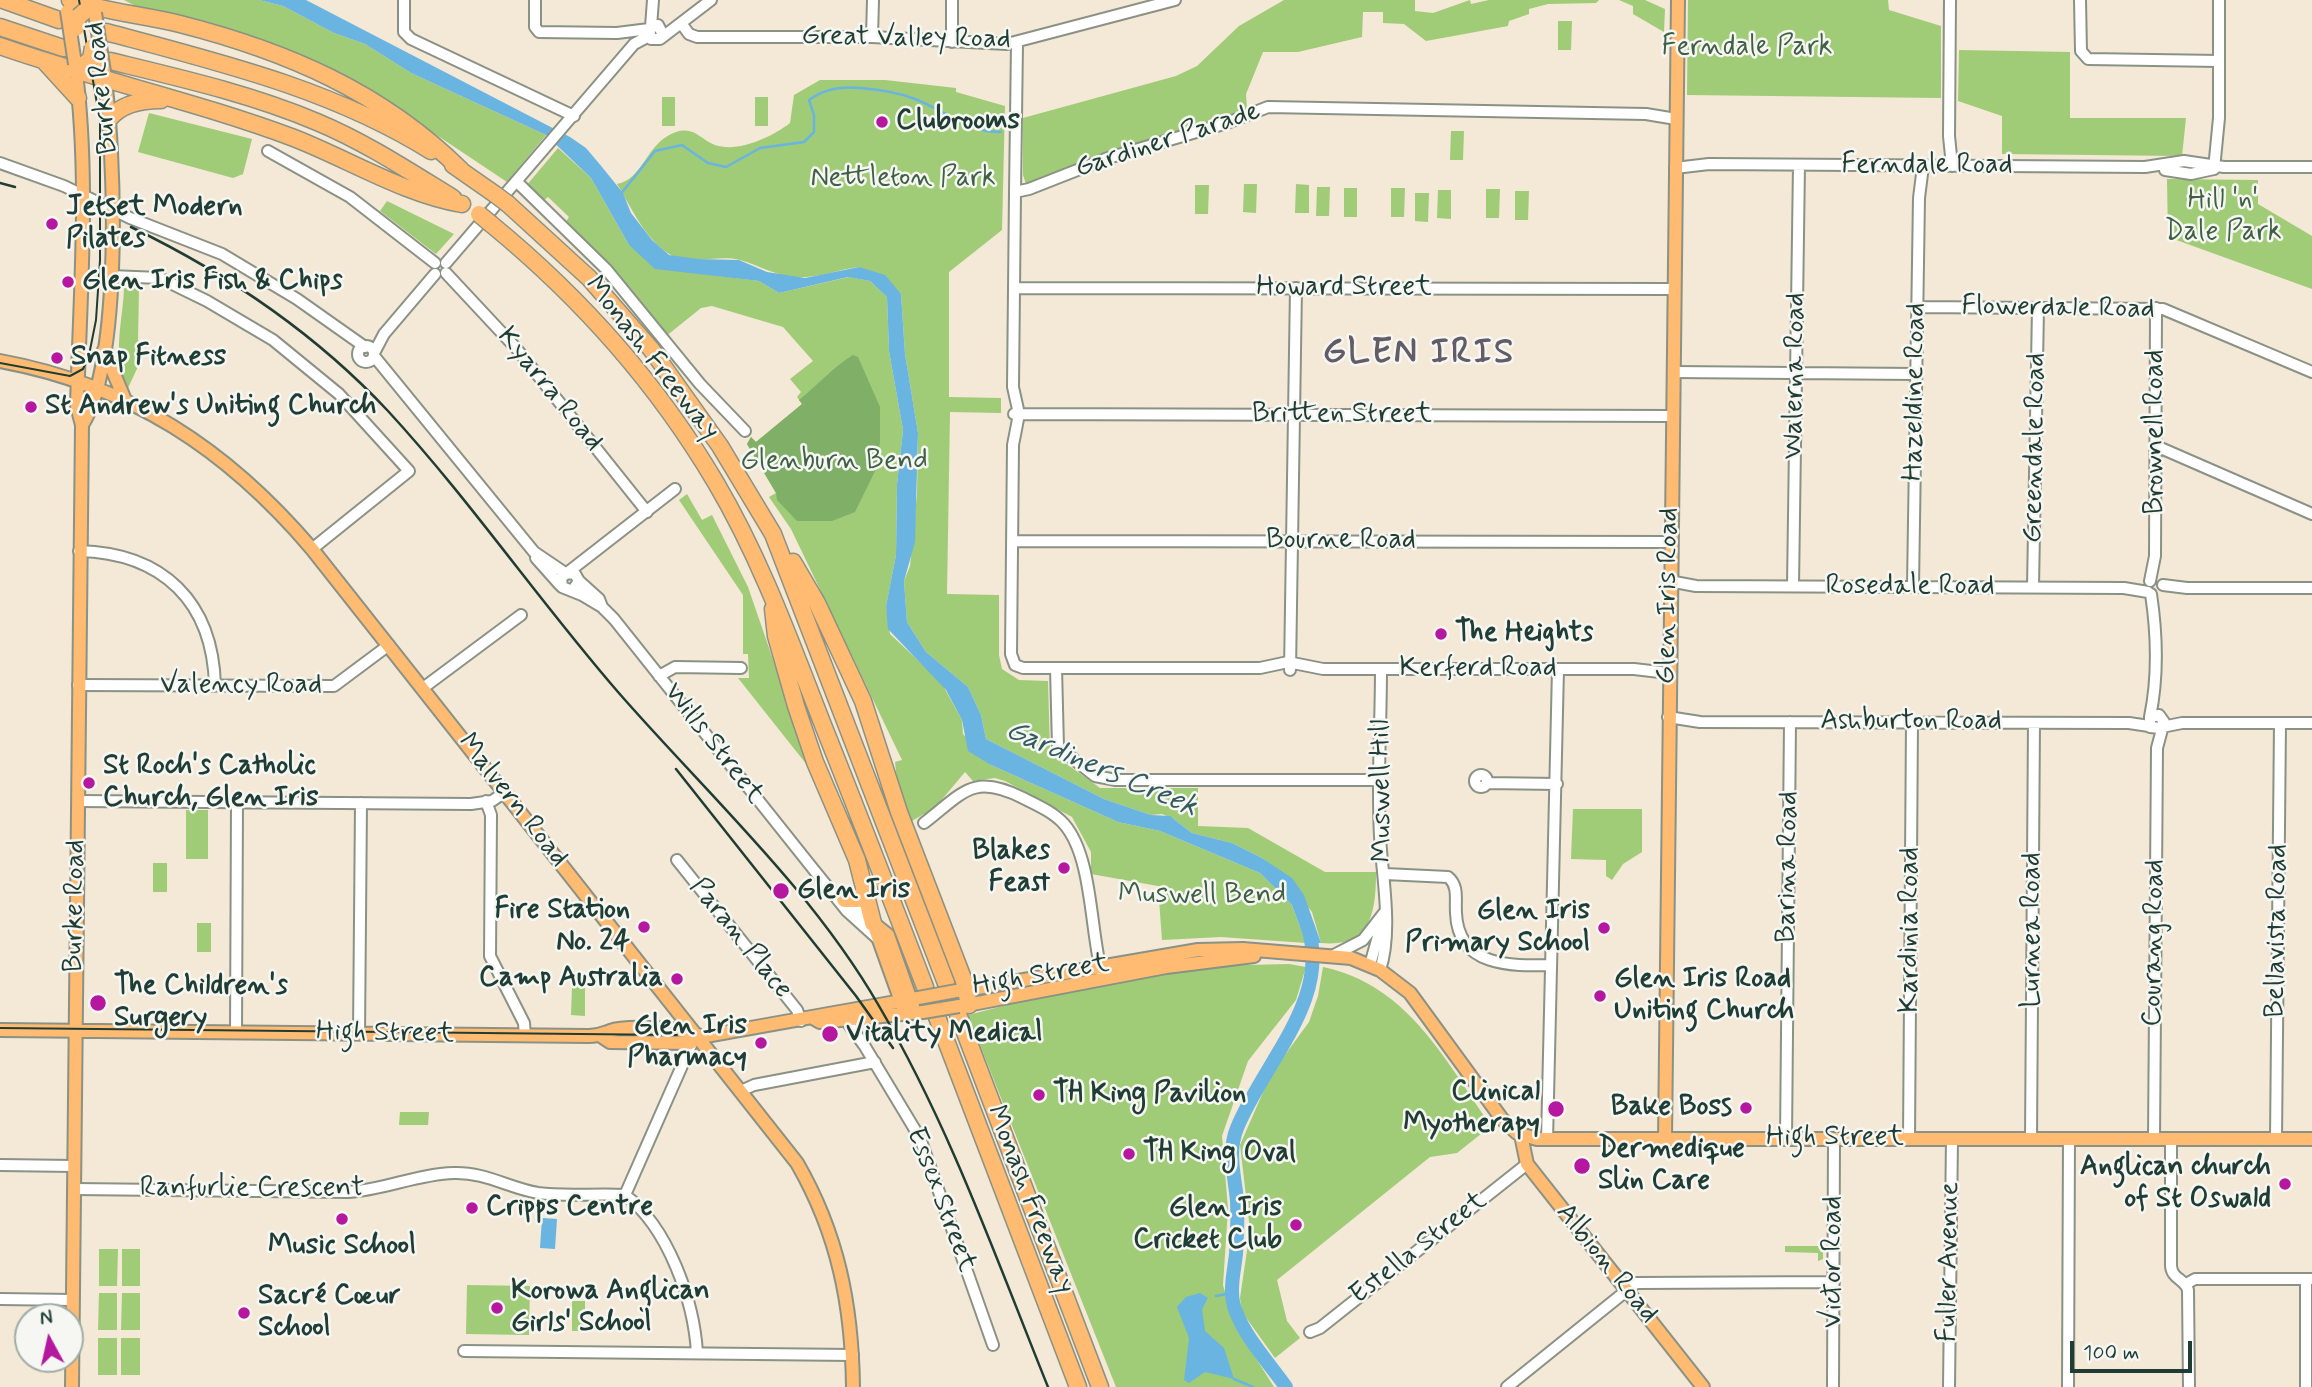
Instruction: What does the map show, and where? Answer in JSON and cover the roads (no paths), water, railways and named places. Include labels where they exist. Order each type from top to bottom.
[{"type":"highway","points":[[3,0],[92,8],[158,19]]},
{"type":"highway","points":[[109,0],[124,9],[263,48],[333,78],[409,123],[461,170]]},
{"type":"highway","points":[[0,27],[68,46],[77,19],[92,8]]},
{"type":"highway","points":[[78,67],[92,56],[102,33]]},
{"type":"highway","name":"Monash Freeway","points":[[102,33],[249,71],[327,99],[415,141],[461,170],[502,200],[589,278],[651,349],[705,422],[773,534],[961,998],[1100,1387]]},
{"type":"highway","points":[[0,46],[44,61],[106,70],[177,100],[294,138],[431,198],[462,204]]},
{"type":"highway","points":[[44,61],[78,98]]},
{"type":"highway","name":"Monash Freeway","points":[[106,70],[214,87],[318,122],[368,146],[485,219],[574,299],[653,389],[716,482],[774,596],[914,996]]},
{"type":"highway","points":[[109,119],[118,110],[135,103],[177,100]]},
{"type":"highway","points":[[773,534],[802,574],[863,701],[961,998]]},
{"type":"highway","points":[[774,596],[776,636],[796,706],[815,762],[857,860],[873,923]]},
{"type":"highway","points":[[845,899],[858,899],[866,891]]},
{"type":"highway","name":"Monash Freeway","points":[[920,1014],[1078,1387]]},
{"type":"main road","name":"Glen Iris Road","points":[[1665,1138],[1677,0]]},
{"type":"main road","name":"Burke Road","points":[[65,6],[68,46],[78,67],[83,290],[77,413],[82,425]]},
{"type":"main road","name":"Burke Road","points":[[72,1387],[82,425],[104,350],[110,276],[111,209],[106,70],[102,33],[92,8]]},
{"type":"main road","points":[[104,350],[125,400]]},
{"type":"main road","name":"Malvern Road","points":[[0,360],[78,381],[125,400],[179,429],[223,460],[260,491],[312,549],[696,1040],[743,1090],[797,1163],[823,1213],[846,1286],[853,1355],[853,1387]]},
{"type":"main road","name":"Wills Street","points":[[873,923],[888,934],[920,1014]]},
{"type":"main road","name":"Wills Street","points":[[873,923],[878,939],[914,996]]},
{"type":"main road","name":"High Street","points":[[0,1030],[601,1036],[611,1030],[684,1030],[696,1040],[807,1020],[820,1022],[920,1014],[961,998],[1100,966],[1198,950],[1243,949],[1328,955],[1375,967],[1417,1000],[1502,1118],[1521,1135],[1547,1140],[2312,1139]]},
{"type":"main road","name":"High Street","points":[[807,1020],[817,1013],[914,996],[961,998],[1103,980],[1181,965],[1272,953]]},
{"type":"main road","name":"Albion Road","points":[[1521,1135],[1527,1164],[1703,1387]]},
{"type":"street","points":[[404,0],[404,32],[411,39],[571,120]]},
{"type":"street","points":[[535,0],[537,30],[620,34],[654,32]]},
{"type":"street","points":[[367,353],[638,41],[654,32],[681,23],[711,0]]},
{"type":"street","points":[[872,37],[873,0]]},
{"type":"street","points":[[952,0],[952,42]]},
{"type":"street","name":"Great Valley Road","points":[[681,23],[689,34],[697,37],[872,37],[1014,43],[1144,4],[1175,0]]},
{"type":"street","points":[[1948,166],[1950,0]]},
{"type":"street","points":[[2080,0],[2082,55],[2094,60],[2219,61]]},
{"type":"street","points":[[2218,168],[2219,0]]},
{"type":"street","points":[[653,2],[654,32]]},
{"type":"street","points":[[620,34],[628,44],[627,56]]},
{"type":"street","points":[[1012,541],[1015,414],[1009,400],[1013,387],[1014,43]]},
{"type":"street","name":"Gardiner Parade","points":[[1015,192],[1108,158],[1227,123],[1268,107],[1676,114]]},
{"type":"street","name":"Kyarra Road","points":[[268,151],[350,197],[441,268],[516,348],[647,512]]},
{"type":"street","name":"Ferndale Road","points":[[1676,163],[2145,167],[2184,161],[2218,168],[2312,167]]},
{"type":"street","points":[[0,163],[82,194],[111,209],[222,254],[297,299],[344,334],[384,370],[410,397],[534,552],[566,573]]},
{"type":"street","name":"Walerna Road","points":[[1793,586],[1800,165]]},
{"type":"street","name":"Hazeldine Road","points":[[1913,586],[1919,166]]},
{"type":"street","points":[[517,182],[606,269],[700,384],[744,431]]},
{"type":"street","points":[[110,276],[160,278],[207,301],[273,340],[356,410],[409,471],[312,549]]},
{"type":"street","name":"Howard Street","points":[[1014,288],[1674,289]]},
{"type":"street","points":[[1290,666],[1296,288]]},
{"type":"street","name":"Flowerdale Road","points":[[1918,307],[2156,308],[2312,372]]},
{"type":"street","name":"Greendale Road","points":[[2034,587],[2038,308]]},
{"type":"street","name":"Brownell Road","points":[[2156,308],[2156,722]]},
{"type":"street","points":[[1673,372],[1916,373]]},
{"type":"street","name":"Britten Street","points":[[1015,414],[1672,416]]},
{"type":"street","points":[[2156,446],[2312,514]]},
{"type":"street","points":[[534,552],[536,559],[560,585],[566,573],[576,563],[590,556],[675,489]]},
{"type":"street","name":"Bourne Road","points":[[1012,541],[1670,542]]},
{"type":"street","name":"Kerferd Road","points":[[1012,541],[1011,656],[1013,663],[1019,667],[1260,668],[1274,672],[1290,666],[1381,669],[1668,669]]},
{"type":"street","points":[[79,551],[129,557],[152,567],[178,587],[198,613],[208,634],[215,686]]},
{"type":"street","points":[[572,591],[590,556]]},
{"type":"street","name":"Wills Street","points":[[566,573],[579,580],[599,599],[602,607],[848,911],[878,939]]},
{"type":"street","name":"Wills Street","points":[[560,585],[564,590],[572,591],[602,607]]},
{"type":"street","name":"Rosedale Road","points":[[1669,585],[2312,588]]},
{"type":"street","points":[[423,688],[521,615]]},
{"type":"street","name":"Valency Road","points":[[78,685],[334,686],[389,645]]},
{"type":"street","points":[[659,676],[675,667],[741,668]]},
{"type":"street","points":[[1056,668],[1058,747],[1073,761],[1101,778],[1380,780]]},
{"type":"street","name":"Muswell Hill","points":[[1375,967],[1384,913],[1385,874],[1380,833],[1381,669]]},
{"type":"street","points":[[1547,1140],[1558,669]]},
{"type":"street","name":"Ashburton Road","points":[[1668,721],[2312,723]]},
{"type":"street","name":"Barina Road","points":[[1786,1138],[1790,722]]},
{"type":"street","name":"Kardinia Road","points":[[1909,1138],[1912,722]]},
{"type":"street","name":"Courang Road","points":[[2154,1139],[2156,722]]},
{"type":"street","name":"Lurnea Road","points":[[2031,1138],[2034,723]]},
{"type":"street","name":"Bellavista Road","points":[[2276,1139],[2280,723]]},
{"type":"street","points":[[1487,783],[1557,784]]},
{"type":"street","points":[[924,823],[960,795],[984,785],[998,786],[1057,818],[1069,833],[1080,855],[1103,980]]},
{"type":"street","points":[[78,801],[471,804],[486,801],[502,789]]},
{"type":"street","points":[[486,801],[491,815],[490,956],[524,1023],[525,1036]]},
{"type":"street","points":[[236,1032],[237,802]]},
{"type":"street","points":[[359,1034],[361,803]]},
{"type":"street","name":"Paran Place","points":[[677,860],[807,1020]]},
{"type":"street","points":[[1385,874],[1448,877],[1455,886],[1460,929],[1477,953],[1502,965],[1550,965]]},
{"type":"street","name":"Wills Street","points":[[823,880],[873,923]]},
{"type":"street","points":[[1328,955],[1363,940],[1384,913]]},
{"type":"street","points":[[864,1045],[863,1031],[870,1017]]},
{"type":"street","name":"Essex Street","points":[[845,1019],[875,1062],[920,1138],[993,1345]]},
{"type":"street","points":[[696,1040],[625,1195],[651,1225],[675,1265],[691,1311],[697,1353]]},
{"type":"street","points":[[743,1090],[754,1085],[875,1062]]},
{"type":"street","name":"Victor Road","points":[[1833,1387],[1834,1138]]},
{"type":"street","name":"Fuller Avenue","points":[[1949,1387],[1952,1138]]},
{"type":"street","points":[[2068,1387],[2069,1138]]},
{"type":"street","points":[[2171,1139],[2171,1270],[2186,1284],[2189,1299],[2189,1387]]},
{"type":"street","name":"Estella Street","points":[[1310,1332],[1320,1328],[1527,1164]]},
{"type":"street","points":[[0,1165],[74,1166]]},
{"type":"street","name":"Ranfurlie Crescent","points":[[74,1189],[348,1192],[378,1188],[416,1177],[456,1173],[482,1175],[538,1193],[625,1195]]},
{"type":"street","points":[[2186,1284],[2195,1279],[2309,1279],[2306,1387]]},
{"type":"street","points":[[1507,1387],[1640,1283],[1833,1282]]},
{"type":"street","points":[[0,1299],[73,1300]]},
{"type":"street","points":[[464,1350],[853,1355]]},
{"type":"water","points":[[259,0],[306,0],[570,137],[586,148],[602,167],[623,193],[631,213],[652,240],[669,255],[739,260],[767,272],[805,278],[859,267],[885,275],[901,294],[905,354],[918,433],[915,542],[904,581],[907,622],[926,652],[968,687],[981,715],[986,739],[1104,799],[1151,815],[1170,816],[1192,833],[1232,843],[1262,858],[1292,878],[1304,895],[1321,943],[1306,943],[1292,905],[1260,873],[1160,831],[1118,822],[991,765],[968,751],[962,720],[946,690],[888,629],[886,606],[896,555],[897,484],[903,430],[889,351],[887,297],[870,281],[848,277],[779,293],[759,281],[655,269],[629,245],[591,178],[546,135],[411,73],[365,44],[334,33],[283,6]]},
{"type":"water","points":[[542,1218],[557,1219],[555,1249],[540,1248]]},
{"type":"water","points":[[1200,1293],[1208,1298],[1202,1309],[1205,1331],[1224,1348],[1234,1379],[1205,1372],[1189,1383],[1184,1380],[1189,1338],[1177,1307],[1186,1297]]},
{"type":"waterway","points":[[620,195],[655,151],[682,145],[708,163],[726,167],[760,148],[804,142],[814,132],[814,115],[809,100],[834,89],[861,88],[902,95],[967,125],[1001,132]]},
{"type":"waterway","name":"Gardiners Creek","points":[[1286,1387],[1240,1322],[1232,1298],[1237,1214],[1232,1146],[1237,1128],[1292,1030],[1303,1004],[1311,978],[1313,952],[1307,925]]},
{"type":"waterway","points":[[1216,1296],[1232,1293]]},
{"type":"waterway","points":[[1234,1379],[1253,1387]]},
{"type":"tram line","points":[[0,363],[70,376],[83,369],[89,355],[96,320],[100,260],[100,121],[79,0]]},
{"type":"tram line","points":[[0,1028],[677,1035]]},
{"type":"railway","points":[[0,183],[15,187]]},
{"type":"railway","points":[[131,227],[201,264],[268,307],[330,356],[388,411],[618,692],[756,843],[822,922],[879,1006],[928,1098],[971,1194],[1048,1387]]},
{"type":"railway","points":[[676,769],[856,996],[893,1048]]},
{"type":"place","name":"Clubrooms","points":[[882,122]]},
{"type":"place","name":"Jetset Modern Pilates","points":[[52,224]]},
{"type":"place","name":"Glen Iris Fish & Chips","points":[[68,282]]},
{"type":"place","name":"Snap Fitness","points":[[57,358]]},
{"type":"place","name":"St Andrew's Uniting Church","points":[[31,407]]},
{"type":"place","name":"The Heights","points":[[1441,634]]},
{"type":"place","name":"St Roch's Catholic Church, Glen Iris","points":[[89,783]]},
{"type":"place","name":"Blakes Feast","points":[[1064,868]]},
{"type":"place","name":"Glen Iris","points":[[781,891]]},
{"type":"place","name":"Fire Station No. 24","points":[[644,927]]},
{"type":"place","name":"Glen Iris Primary School","points":[[1604,928]]},
{"type":"place","name":"Camp Australia","points":[[677,979]]},
{"type":"place","name":"Glen Iris Road Uniting Church","points":[[1600,996]]},
{"type":"place","name":"The Children's Surgery","points":[[98,1003]]},
{"type":"place","name":"Vitality Medical","points":[[830,1034]]},
{"type":"place","name":"Glen Iris Pharmacy","points":[[761,1043]]},
{"type":"place","name":"TH King Pavilion","points":[[1039,1095]]},
{"type":"place","name":"Bake Boss","points":[[1746,1108]]},
{"type":"place","name":"Clinical Myotherapy","points":[[1556,1109]]},
{"type":"place","name":"TH King Oval","points":[[1129,1154]]},
{"type":"place","name":"Dermedique Slin Care","points":[[1582,1166]]},
{"type":"place","name":"Anglican church of St Oswald","points":[[2285,1184]]},
{"type":"place","name":"Cripps Centre","points":[[472,1208]]},
{"type":"place","name":"Music School","points":[[342,1219]]},
{"type":"place","name":"Glen Iris Cricket Club","points":[[1296,1225]]},
{"type":"place","name":"Korowa Anglican Girls' School","points":[[497,1308]]},
{"type":"place","name":"Sacré Cœur School","points":[[244,1313]]},
{"type":"district","name":"GLEN IRIS","points":[[1419,355]]},
{"type":"park label","name":"Ferndale Park","points":[[1747,48]]},
{"type":"park label","name":"Nettleton Park","points":[[903,179]]},
{"type":"park label","name":"Hill 'n' Dale Park","points":[[2223,217]]},
{"type":"park label","name":"Glenburn Bend","points":[[834,462]]},
{"type":"park label","name":"Muswell Bend","points":[[1202,896]]}]
